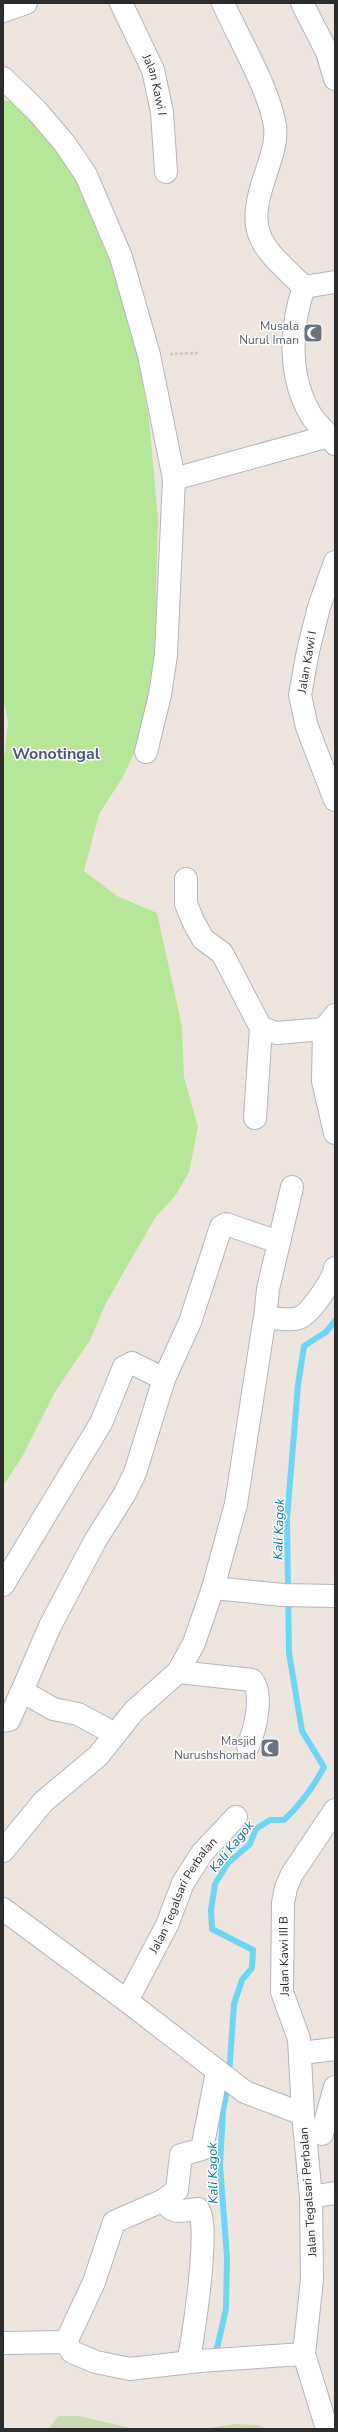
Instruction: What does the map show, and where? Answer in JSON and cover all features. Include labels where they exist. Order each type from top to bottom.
[{"type":"street","points":[[3,11],[26,3]]},
{"type":"street","name":"Jalan Kawi I","points":[[121,3],[153,70],[162,112],[166,172]]},
{"type":"street","points":[[223,3],[266,95],[274,123],[274,151],[256,200],[258,232],[264,247],[304,287]]},
{"type":"street","points":[[302,3],[328,52],[335,79]]},
{"type":"street","points":[[3,78],[37,111],[65,144],[86,175],[121,257],[149,355],[174,479],[166,656],[160,695],[146,752]]},
{"type":"street","points":[[304,287],[335,282]]},
{"type":"street","points":[[174,479],[332,440],[312,416],[297,378],[293,341],[296,311],[304,287]]},
{"type":"street","name":"Jalan Kawi I","points":[[334,567],[317,614],[308,651],[300,695],[307,727],[335,800]]},
{"type":"street","points":[[186,879],[186,904],[194,923],[203,939],[222,953],[261,1028],[255,1118]]},
{"type":"street","points":[[261,1028],[277,1033],[329,1022],[323,1081],[335,1133]]},
{"type":"street","points":[[3,1851],[43,1802],[89,1766],[134,1711],[178,1672],[194,1643],[213,1588],[236,1504],[243,1466],[249,1413],[265,1319],[268,1288],[292,1187]]},
{"type":"street","points":[[3,1721],[9,1720],[13,1714],[50,1626],[95,1541],[136,1473],[164,1379],[190,1322],[221,1226],[226,1224],[278,1242]]},
{"type":"street","points":[[265,1319],[300,1318],[316,1300],[334,1274]]},
{"type":"street","points":[[3,1585],[101,1423],[124,1367],[132,1363],[164,1379]]},
{"type":"street","points":[[213,1588],[289,1595],[334,1591]]},
{"type":"street","points":[[178,1672],[252,1680],[256,1688],[258,1709],[256,1724],[248,1746]]},
{"type":"street","points":[[22,1691],[53,1709],[78,1714],[115,1734]]},
{"type":"street","name":"Jalan Kawi III B","points":[[303,2114],[301,2053],[299,2039],[282,1992],[283,1903],[292,1874],[335,1810]]},
{"type":"street","name":"Jalan Tegalsari Perbalan","points":[[127,2001],[167,1925],[183,1883],[202,1853],[236,1817]]},
{"type":"street","name":"Jalan Tegalsari Perbalan","points":[[3,1910],[127,2001],[245,2092],[303,2114],[311,2197],[312,2279],[304,2354],[327,2429]]},
{"type":"street","points":[[301,2053],[335,2049]]},
{"type":"street","points":[[66,2342],[94,2282],[114,2222],[164,2200],[177,2190],[181,2155],[202,2149],[220,2074]]},
{"type":"street","points":[[322,2134],[335,2086]]},
{"type":"street","points":[[311,2197],[335,2193]]},
{"type":"street","points":[[164,2200],[168,2208],[173,2211],[198,2209],[201,2217],[202,2238],[193,2361]]},
{"type":"street","points":[[3,2343],[66,2342]]},
{"type":"street","points":[[66,2342],[72,2352],[90,2359],[130,2369],[193,2361],[304,2354]]},
{"type":"path","points":[[149,355],[199,353]]},
{"type":"green space","points":[[3,100],[27,105],[76,171],[108,251],[141,365],[150,429],[158,520],[156,590],[161,662],[139,742],[123,777],[99,814],[84,871],[117,896],[157,913],[182,1027],[184,1077],[198,1127],[189,1172],[175,1196],[155,1218],[106,1303],[90,1340],[55,1392],[22,1457],[3,1486],[3,769],[8,722],[3,697]]},
{"type":"green space","points":[[58,2416],[79,2416],[135,2429],[49,2429]]},
{"type":"green space","points":[[236,2424],[257,2425],[268,2429],[202,2429]]},
{"type":"waterway","name":"Kali Kagok","points":[[229,2075],[234,2004],[242,1980],[252,1968],[253,1950],[212,1929],[211,1910],[215,1884],[228,1863],[250,1844],[256,1829],[270,1820],[284,1820],[296,1808],[316,1782],[324,1767],[302,1731],[289,1653],[287,1519],[298,1385],[304,1346],[326,1332],[335,1321]]},
{"type":"waterway","name":"Kali Kagok","points":[[215,2357],[226,2309],[227,2257],[220,2165],[223,2111],[228,2084]]},
{"type":"place","name":"Musala Nurul Iman","points":[[313,333]]},
{"type":"place","name":"Masjid Nurushshomad","points":[[270,1748]]},
{"type":"district","name":"Wonotingal","points":[[56,753]]}]
